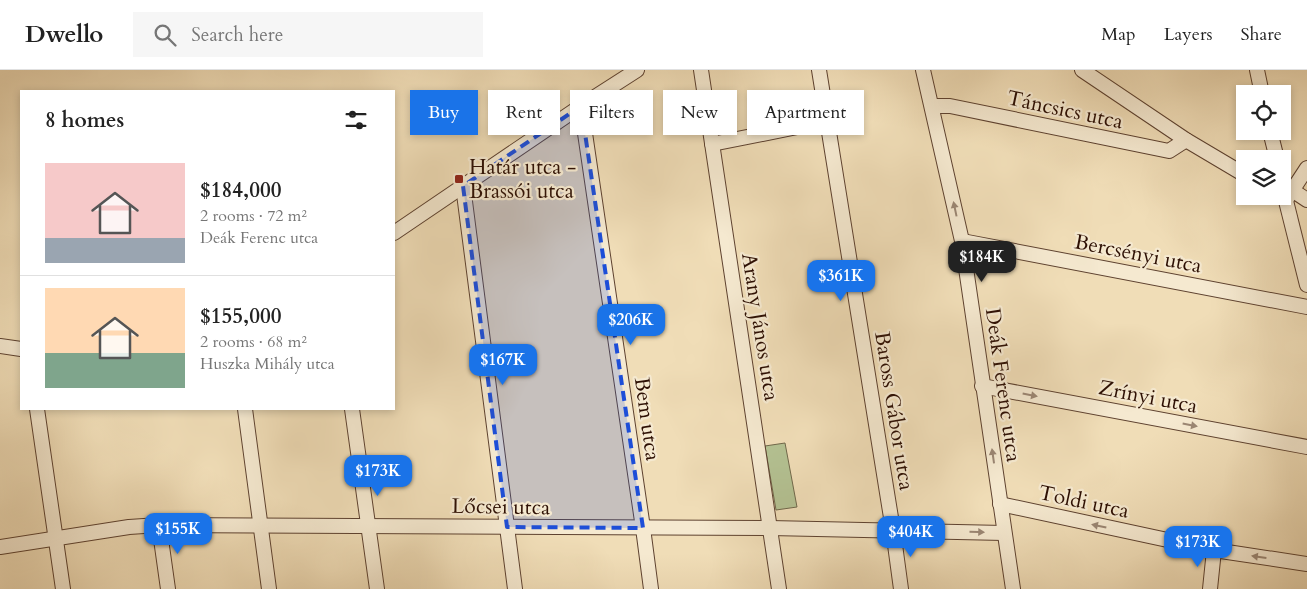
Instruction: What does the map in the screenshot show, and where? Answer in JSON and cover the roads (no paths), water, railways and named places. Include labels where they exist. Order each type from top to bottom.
[{"type":"street","points":[[606,90],[637,70]]},
{"type":"street","name":"Arany János utca","points":[[701,70],[779,589]]},
{"type":"street","name":"Baross Gábor utca","points":[[819,70],[822,90]]},
{"type":"street","name":"Deák Ferenc utca","points":[[923,70],[962,241],[1013,589]]},
{"type":"street","points":[[1082,70],[1186,140],[1236,170]]},
{"type":"street","points":[[1256,70],[1260,85]]},
{"type":"street","name":"Táncsics utca","points":[[932,106],[950,106],[1169,152],[1186,140]]},
{"type":"street","points":[[395,232],[570,113]]},
{"type":"street","name":"Bem utca","points":[[585,135],[651,589]]},
{"type":"street","points":[[712,144],[757,135]]},
{"type":"street","name":"Baross Gábor utca","points":[[829,135],[901,589]]},
{"type":"street","points":[[1291,186],[1307,168]]},
{"type":"street","points":[[463,186],[515,589]]},
{"type":"street","points":[[1291,195],[1307,200]]},
{"type":"street","points":[[1288,205],[1307,285]]},
{"type":"street","name":"Bercsényi utca","points":[[962,241],[1307,307]]},
{"type":"street","points":[[0,346],[20,349]]},
{"type":"street","name":"Zrínyi utca","points":[[982,386],[1307,447]]},
{"type":"street","points":[[36,410],[63,589]]},
{"type":"street","points":[[244,410],[269,589]]},
{"type":"street","points":[[352,410],[377,589]]},
{"type":"street","name":"Toldi utca","points":[[1000,504],[1214,550],[1307,564]]},
{"type":"street","points":[[159,525],[168,589]]},
{"type":"street","name":"Lőcsei utca","points":[[0,547],[129,527],[159,525],[770,528],[1004,533]]},
{"type":"street","points":[[1210,589],[1214,550]]},
{"type":"place","name":"Határ utca - Brassói utca","points":[[459,179]]}]
